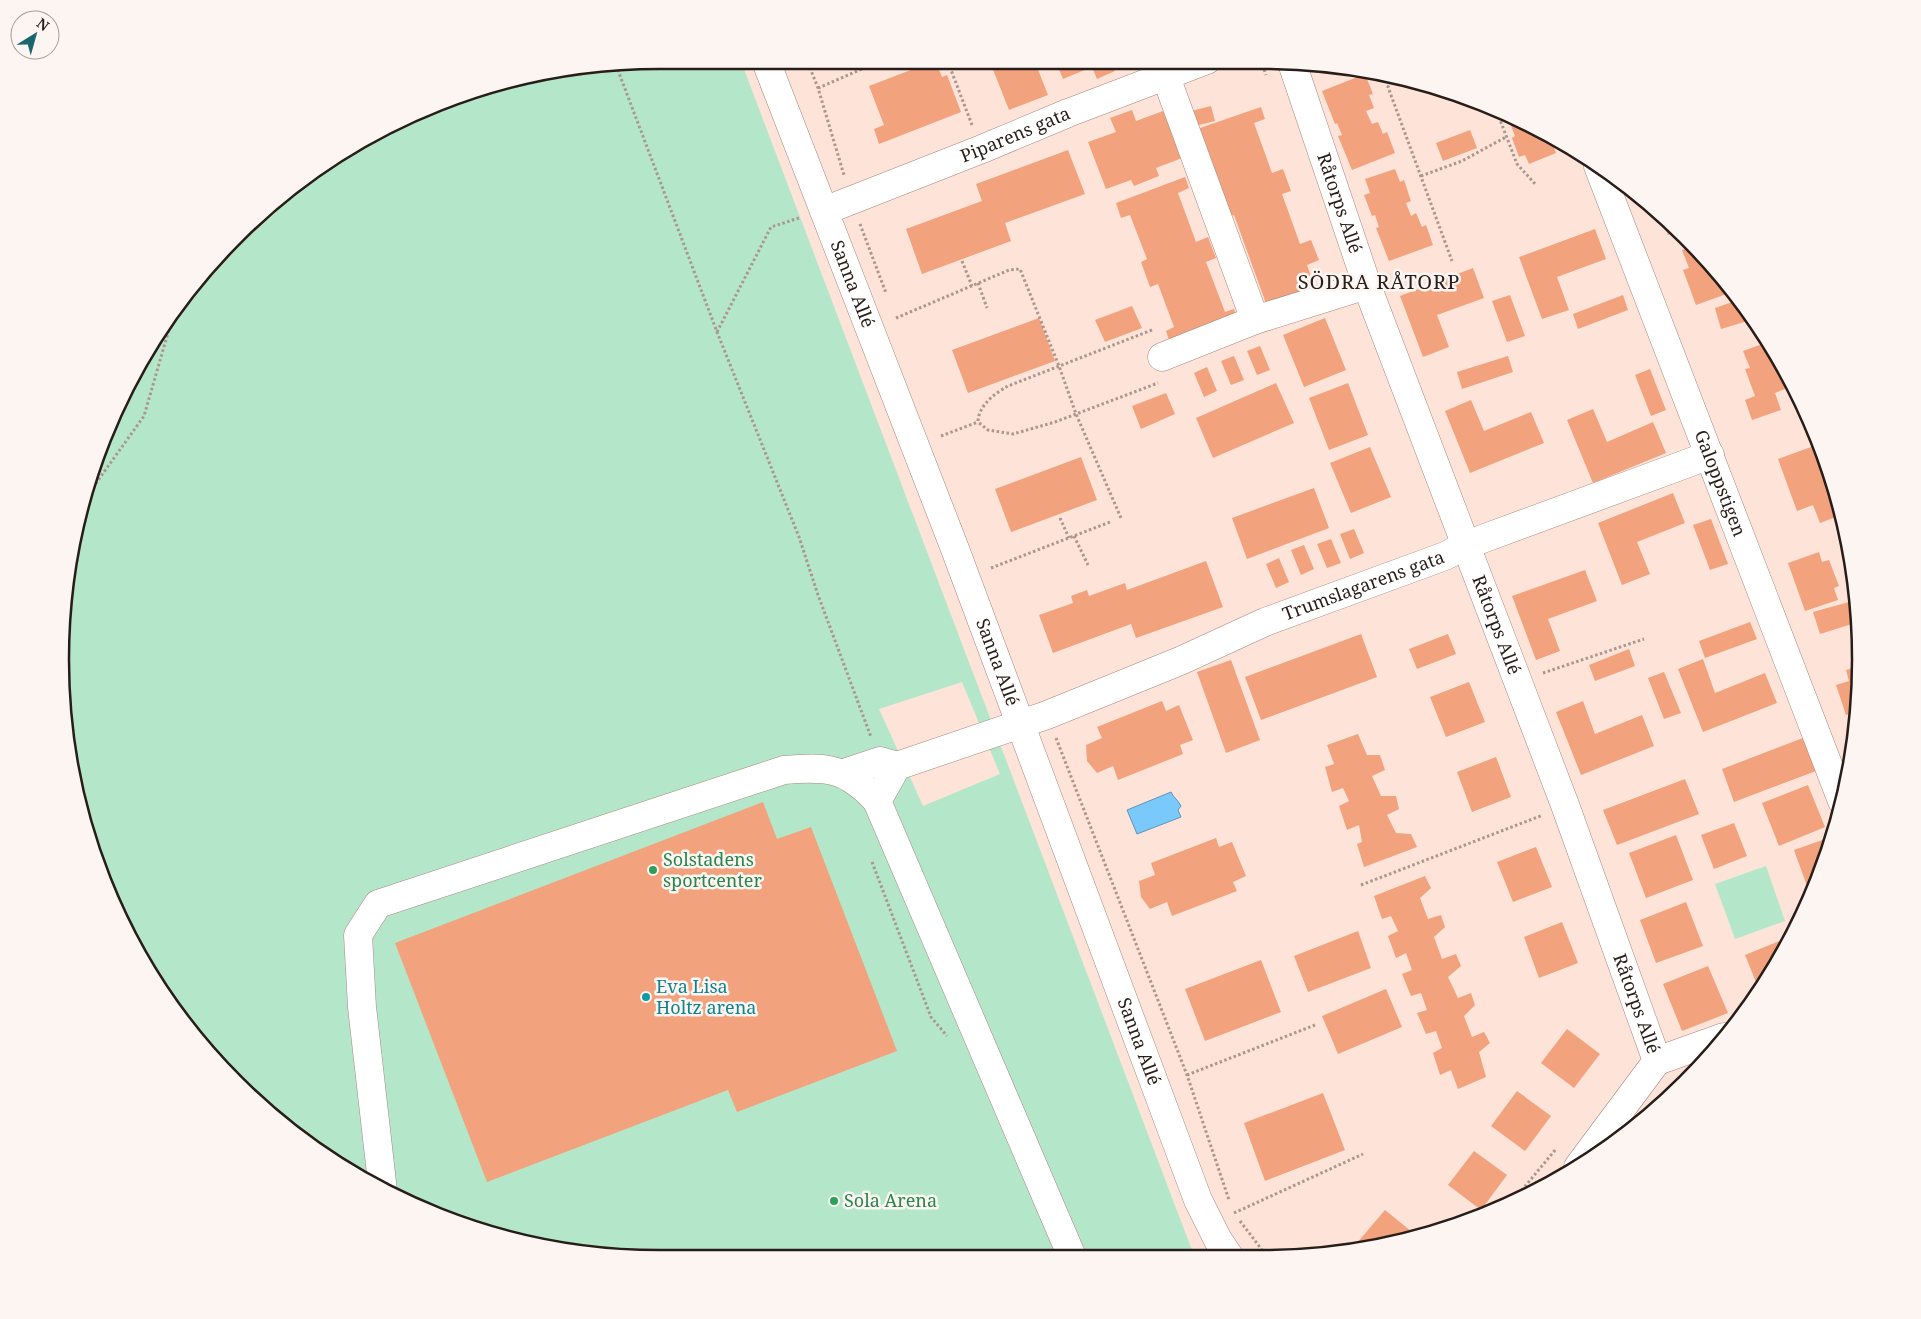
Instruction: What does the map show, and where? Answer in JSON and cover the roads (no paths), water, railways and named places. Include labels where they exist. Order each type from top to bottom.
[{"type":"street","name":"Sanna Allé","points":[[769,69],[955,550],[1198,1200],[1225,1250]]},
{"type":"street","name":"Piparens gata","points":[[824,210],[982,149],[1068,113],[1185,69]]},
{"type":"street","name":"Råtorps Allé","points":[[1294,70],[1367,285],[1566,805],[1657,1061],[1590,1151]]},
{"type":"street","points":[[1166,77],[1255,320]]},
{"type":"street","name":"Galoppstigen","points":[[1602,177],[1838,789]]},
{"type":"street","points":[[1162,369],[1255,320],[1367,285]]},
{"type":"street","name":"Trumslagarens gata","points":[[844,773],[888,763],[1020,724],[1180,662],[1265,622],[1445,556],[1466,545],[1710,456]]},
{"type":"street","points":[[877,801],[888,763]]},
{"type":"street","points":[[382,1180],[362,1007],[358,935],[378,904],[784,770],[813,767],[844,773],[877,801],[1069,1250]]},
{"type":"street","points":[[1657,1061],[1712,1041]]},
{"type":"water","points":[[1171,792],[1181,806],[1178,810],[1181,817],[1137,834],[1127,810]]},
{"type":"place","name":"Solstadens sportcenter","points":[[653,870]]},
{"type":"place","name":"Eva Lisa Holtz arena","points":[[646,997]]},
{"type":"place","name":"Sola Arena","points":[[834,1201]]},
{"type":"district","name":"SÖDRA RÅTORP","points":[[1379,282]]}]
